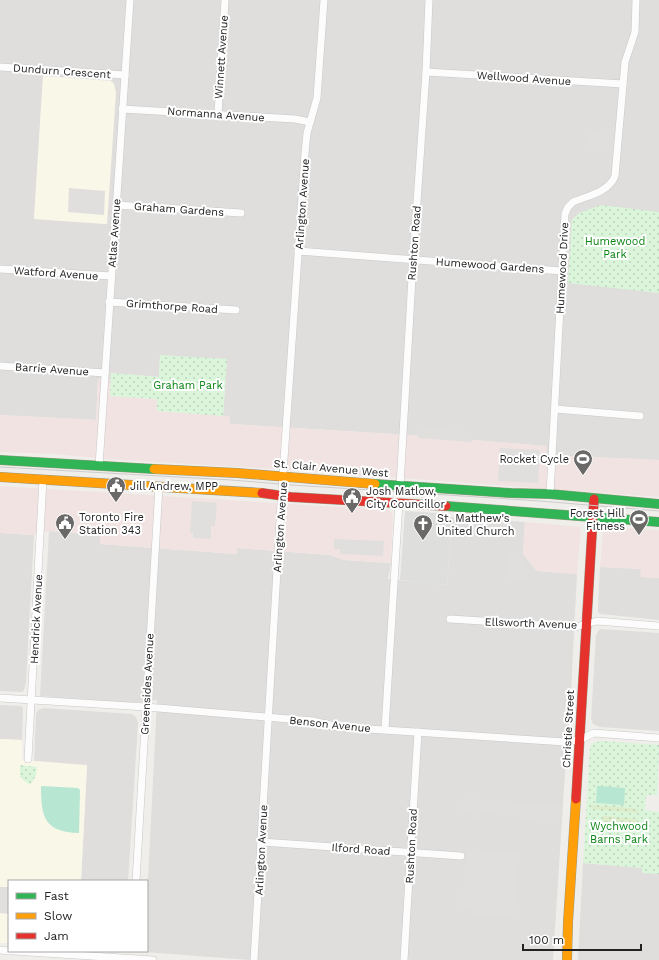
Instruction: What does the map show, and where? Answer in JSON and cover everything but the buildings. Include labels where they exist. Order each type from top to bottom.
[{"type":"main road","name":"St. Clair Avenue West","points":[[0,460],[237,473],[400,486],[550,494],[659,504]]},
{"type":"main road","points":[[0,477],[399,502],[659,522]]},
{"type":"main road","name":"Christie Street","points":[[567,960],[568,922],[594,499]]},
{"type":"street","name":"Atlas Avenue","points":[[99,466],[130,0]]},
{"type":"street","name":"Winnett Avenue","points":[[218,114],[225,0]]},
{"type":"street","name":"Arlington Avenue","points":[[254,960],[281,495],[305,153],[310,122],[315,110],[317,98],[324,0]]},
{"type":"street","name":"Rushton Road","points":[[400,486],[426,72],[429,0]]},
{"type":"street","name":"Humewood Drive","points":[[550,494],[566,210],[572,202],[607,188],[614,180],[625,58],[635,32],[636,0]]},
{"type":"street","name":"Dundurn Crescent","points":[[0,67],[125,76]]},
{"type":"street","name":"Wellwood Avenue","points":[[426,72],[623,84]]},
{"type":"street","name":"Normanna Avenue","points":[[122,108],[295,119],[310,122]]},
{"type":"street","name":"Graham Gardens","points":[[116,205],[241,213]]},
{"type":"street","name":"Humewood Gardens","points":[[298,251],[562,271]]},
{"type":"street","name":"Watford Avenue","points":[[0,269],[111,276]]},
{"type":"street","name":"Grimthorpe Road","points":[[109,302],[236,310]]},
{"type":"street","name":"Barrie Avenue","points":[[0,366],[105,372]]},
{"type":"street","points":[[555,409],[640,416]]},
{"type":"street","name":"Hendrick Avenue","points":[[28,759],[43,479]]},
{"type":"street","name":"Greensides Avenue","points":[[136,880],[159,486]]},
{"type":"street","points":[[385,729],[399,502]]},
{"type":"street","name":"Ellsworth Avenue","points":[[450,619],[576,628],[597,621],[659,626]]},
{"type":"street","name":"Benson Avenue","points":[[0,698],[313,721],[338,727],[565,742],[579,740],[601,733],[659,738]]},
{"type":"street","name":"Rushton Road","points":[[404,960],[418,732]]},
{"type":"street","name":"Ilford Road","points":[[262,842],[461,856]]},
{"type":"street","points":[[19,952],[42,956],[131,955],[153,960]]},
{"type":"shaded area","points":[[0,0],[659,0],[659,460],[546,455],[546,446],[410,435],[230,424],[229,417],[223,416],[227,359],[160,356],[159,377],[111,373],[111,379],[98,379],[96,420],[0,415]],"holes":[[[43,76],[111,81],[114,84],[106,224],[34,219]]]},
{"type":"shaded area","points":[[43,76],[111,81],[114,84],[116,93],[107,224],[34,219]]},
{"type":"shaded area","points":[[588,132],[606,134],[610,139],[608,151],[589,150],[586,148]]},
{"type":"shaded area","points":[[69,188],[105,191],[104,215],[68,212]]},
{"type":"shaded area","points":[[98,379],[111,379],[110,396],[157,399],[157,411],[229,416],[230,424],[410,435],[547,446],[546,455],[659,460],[659,497],[276,469],[107,459],[53,454],[0,452],[0,415],[96,420]]},
{"type":"shaded area","points":[[419,428],[473,432],[472,442],[418,438]]},
{"type":"shaded area","points":[[500,448],[540,450],[538,483],[498,481]]},
{"type":"shaded area","points":[[0,486],[389,510],[393,514],[391,563],[344,560],[330,555],[237,548],[237,554],[100,544],[100,535],[49,531],[34,535],[0,533]]},
{"type":"shaded area","points":[[192,501],[217,503],[215,526],[211,526],[211,539],[193,538],[193,533],[190,533]]},
{"type":"shaded area","points":[[405,511],[437,513],[452,517],[447,585],[400,580]]},
{"type":"shaded area","points":[[452,517],[525,522],[523,554],[537,571],[577,574],[569,731],[553,960],[250,960],[145,952],[148,952],[148,880],[157,700],[130,703],[40,696],[49,531],[100,535],[100,544],[236,554],[237,548],[330,555],[344,560],[391,563],[388,579],[447,585]]},
{"type":"shaded area","points":[[525,522],[581,527],[577,574],[537,571],[523,554]]},
{"type":"shaded area","points":[[607,527],[659,530],[659,578],[640,577],[641,569],[600,567],[603,530]]},
{"type":"shaded area","points":[[0,533],[34,535],[26,682],[22,692],[0,691]]},
{"type":"shaded area","points":[[334,539],[384,541],[383,556],[340,554],[340,549],[334,549]]},
{"type":"shaded area","points":[[509,552],[523,553],[522,570],[528,572],[526,581],[507,578]]},
{"type":"shaded area","points":[[600,567],[641,569],[641,577],[659,578],[659,620],[601,614],[598,612]]},
{"type":"shaded area","points":[[601,629],[659,633],[659,731],[600,727],[593,724],[591,719],[596,635]]},
{"type":"shaded area","points":[[0,705],[21,706],[23,708],[22,740],[0,739]]},
{"type":"shaded area","points":[[44,708],[132,714],[136,717],[138,723],[128,880],[81,880],[87,766],[34,761],[36,714],[38,710]]},
{"type":"shaded area","points":[[0,739],[22,740],[22,760],[87,765],[81,880],[8,880],[8,943],[0,943]]},
{"type":"shaded area","points":[[463,798],[562,806],[561,824],[521,821],[521,817],[482,813],[481,819],[471,819],[472,813],[462,813]]},
{"type":"shaded area","points":[[474,849],[519,853],[513,916],[471,914],[471,908],[462,907],[466,853],[473,853]]},
{"type":"shaded area","points":[[583,863],[642,868],[642,873],[659,874],[659,960],[578,960]]},
{"type":"shaded area","points":[[0,887],[8,887],[8,914],[0,913]]},
{"type":"green space","name":"Humewood Park","points":[[601,205],[659,212],[659,293],[568,283],[572,220],[579,213]]},
{"type":"green space","name":"Graham Park","points":[[160,355],[227,359],[223,416],[157,411],[157,399],[110,396],[111,373],[159,377]]},
{"type":"green space","name":"Wychwood Barns Park","points":[[602,741],[659,745],[657,795],[646,795],[645,810],[659,812],[659,874],[642,873],[642,868],[583,863],[590,747],[593,743]]},
{"type":"green space","points":[[20,765],[37,767],[36,775],[31,784],[27,783],[20,777]]},
{"type":"green space","points":[[41,786],[78,788],[80,790],[79,833],[58,830],[47,821],[42,806]]},
{"type":"green space","points":[[597,786],[625,788],[624,805],[596,803]]},
{"type":"green space","points":[[590,805],[639,809],[638,813],[590,809]]},
{"type":"green space","points":[[603,816],[638,819],[638,825],[602,822]]},
{"type":"tram line","points":[[0,467],[231,480],[540,501],[659,511]]},
{"type":"traffic: fast","points":[[0,460],[154,469]]},
{"type":"traffic: fast","points":[[375,484],[511,493],[550,494],[659,504]]},
{"type":"traffic: fast","points":[[446,506],[659,522]]},
{"type":"traffic: slow","points":[[154,469],[237,473],[375,484]]},
{"type":"traffic: slow","points":[[0,477],[262,493]]},
{"type":"traffic: slow","points":[[567,960],[576,799]]},
{"type":"traffic: jam","points":[[262,493],[291,497],[446,506]]},
{"type":"traffic: jam","points":[[576,799],[594,499]]},
{"type":"place","name":"Rocket Cycle","points":[[583,476]]},
{"type":"place","name":"Jill Andrew, MPP","points":[[116,503]]},
{"type":"place","name":"Josh Matlow, City Councillor","points":[[352,514]]},
{"type":"place","name":"Forest Hill Fitness","points":[[639,536]]},
{"type":"place","name":"Toronto Fire Station 343","points":[[65,540]]},
{"type":"place","name":"St. Matthew's United Church","points":[[423,541]]}]
